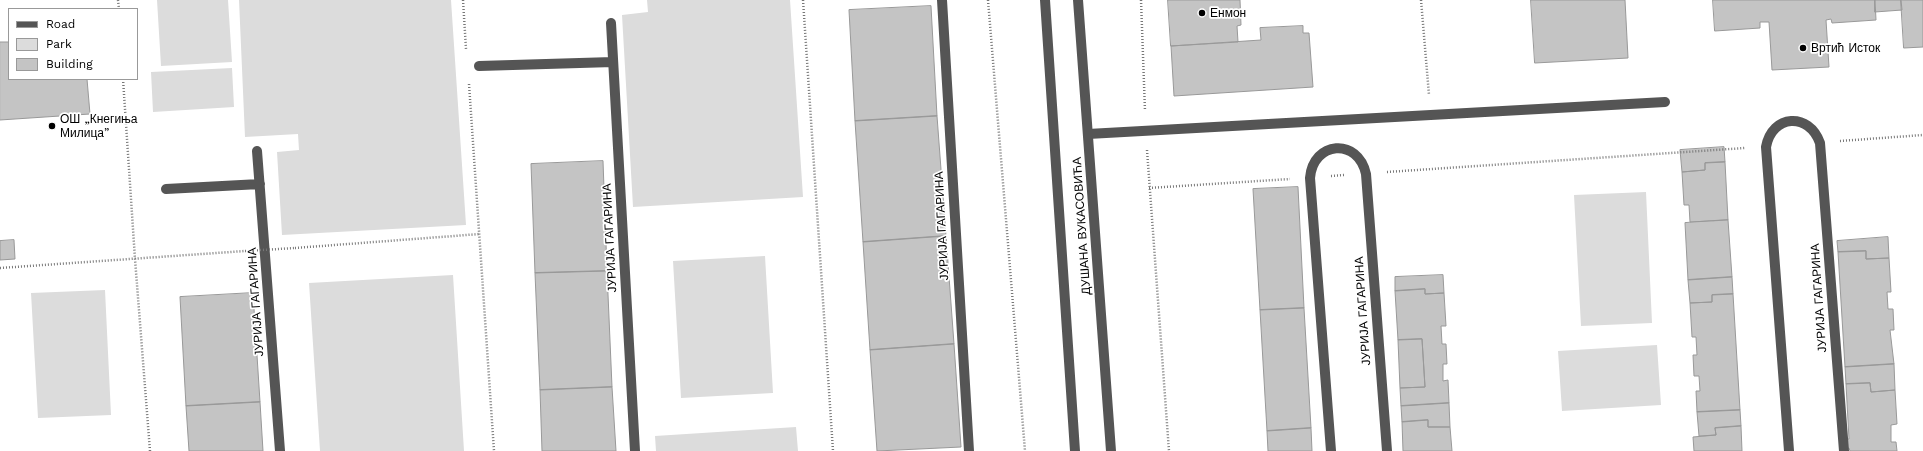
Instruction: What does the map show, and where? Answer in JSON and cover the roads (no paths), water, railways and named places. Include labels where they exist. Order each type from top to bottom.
[{"type":"street","name":"ЈУРИЈА ГАГАРИНА","points":[[942,0],[969,451]]},
{"type":"street","name":"ДУШАНА ВУКАСОВИЋА","points":[[1045,0],[1075,451]]},
{"type":"street","name":"ДУШАНА ВУКАСОВИЋА","points":[[1078,0],[1111,451]]},
{"type":"street","name":"ЈУРИЈА ГАГАРИНА","points":[[611,23],[635,451]]},
{"type":"street","points":[[479,66],[613,62]]},
{"type":"street","points":[[1088,134],[1665,102]]},
{"type":"street","name":"ЈУРИЈА ГАГАРИНА","points":[[1789,451],[1766,147],[1768,136],[1772,130],[1787,121],[1804,123],[1817,134],[1820,143],[1844,451]]},
{"type":"street","name":"ЈУРИЈА ГАГАРИНА","points":[[1331,451],[1310,176],[1312,165],[1317,158],[1332,149],[1348,150],[1356,154],[1366,171],[1386,451]]},
{"type":"street","name":"ЈУРИЈА ГАГАРИНА","points":[[257,151],[280,451]]},
{"type":"street","points":[[166,189],[260,184]]},
{"type":"place","name":"Енмон","points":[[1202,13]]},
{"type":"place","name":"Вртић Исток","points":[[1803,48]]},
{"type":"place","name":"ОШ „Кнегиња Милица”","points":[[52,126]]}]
